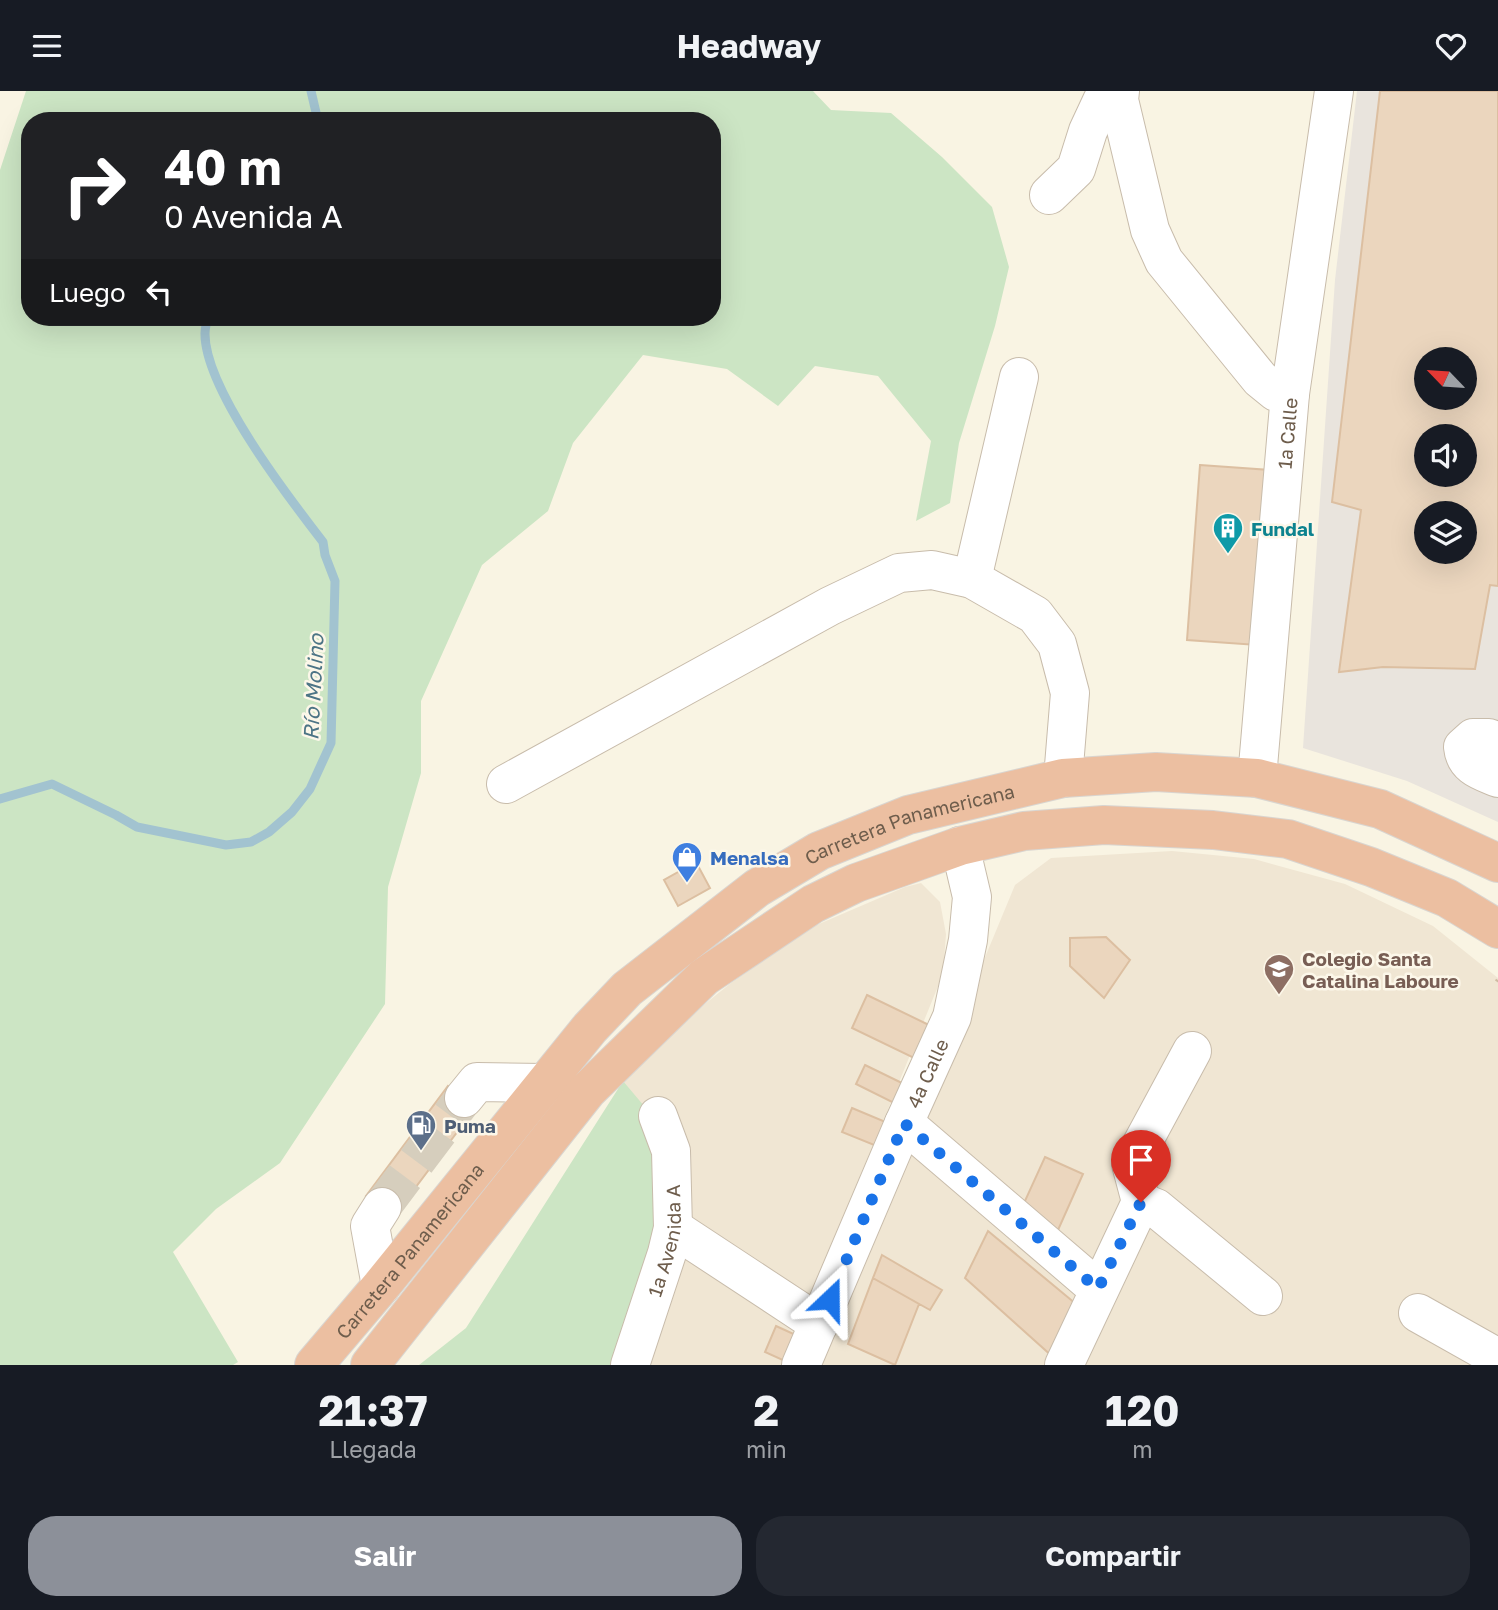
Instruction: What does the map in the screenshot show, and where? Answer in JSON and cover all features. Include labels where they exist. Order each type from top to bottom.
[{"type":"highway","name":"Carretera Panamericana","points":[[314,1365],[544,1083],[627,989],[757,888],[819,851],[908,815],[1063,778],[1156,772],[1257,778],[1380,809],[1498,863]]},
{"type":"highway","name":"Carretera Panamericana","points":[[370,1365],[587,1091],[704,977],[813,904],[856,883],[960,846],[1024,831],[1104,825],[1213,829],[1288,839],[1371,867],[1447,898],[1498,929]]},
{"type":"street","name":"1a Calle","points":[[1257,778],[1290,394],[1334,91]]},
{"type":"street","points":[[1049,194],[1076,169],[1088,131],[1102,101],[1119,95],[1150,230],[1164,261],[1260,379],[1276,392],[1290,394]]},
{"type":"street","points":[[972,579],[1019,377]]},
{"type":"street","points":[[506,784],[830,606],[900,573],[932,570],[972,579],[1035,615],[1057,644],[1070,693],[1063,778]]},
{"type":"street","points":[[1498,742],[1489,738],[1473,738],[1463,747],[1464,758],[1474,768],[1498,778]]},
{"type":"street","name":"4a Calle","points":[[803,1364],[904,1123],[952,1017],[963,966],[972,897],[960,846]]},
{"type":"street","points":[[1064,1365],[1141,1202],[1131,1164],[1192,1051]]},
{"type":"street","points":[[464,1098],[477,1082],[544,1083]]},
{"type":"street","name":"1a Avenida A","points":[[630,1365],[673,1227],[671,1151],[658,1116]]},
{"type":"street","points":[[904,1123],[1098,1289]]},
{"type":"street","points":[[1141,1202],[1156,1208],[1263,1296]]},
{"type":"street","points":[[381,1286],[370,1226],[383,1207]]},
{"type":"street","points":[[673,1227],[819,1324]]},
{"type":"street","points":[[1418,1314],[1498,1359]]},
{"type":"shaded area","points":[[1357,91],[1498,91],[1498,822],[1407,781],[1303,748],[1335,280]]},
{"type":"shaded area","points":[[1172,851],[1254,859],[1345,884],[1433,926],[1498,978],[1498,1365],[816,1365],[1015,885],[1051,858]]},
{"type":"shaded area","points":[[921,883],[940,902],[946,934],[943,974],[784,1365],[623,1365],[623,1081],[690,1016],[731,983],[812,927],[905,887]]},
{"type":"green space","points":[[26,91],[813,91],[831,110],[891,113],[942,157],[992,207],[1009,267],[995,326],[959,443],[950,503],[916,521],[931,441],[878,376],[815,366],[778,406],[727,369],[643,355],[573,443],[548,511],[482,565],[421,701],[421,773],[388,887],[385,1004],[280,1163],[216,1209],[173,1252],[238,1362],[233,1365],[0,1365],[0,170]]},
{"type":"green space","points":[[623,1081],[666,1132],[663,1221],[623,1365],[419,1365],[466,1328]]},
{"type":"building","points":[[1380,91],[1498,91],[1498,586],[1490,585],[1475,669],[1383,667],[1339,672],[1361,510],[1332,502]]},
{"type":"building","name":"Fundal","points":[[1200,465],[1270,470],[1257,645],[1187,640]]},
{"type":"building","name":"Menalsa","points":[[696,862],[710,888],[678,906],[664,880]]},
{"type":"building","points":[[1106,937],[1130,960],[1104,998],[1070,966],[1070,938]]},
{"type":"building","points":[[867,995],[929,1025],[914,1058],[852,1028]]},
{"type":"building","points":[[865,1065],[904,1084],[894,1103],[856,1084]]},
{"type":"building","name":"Puma","points":[[448,1086],[476,1107],[394,1216],[366,1196]]},
{"type":"building","points":[[852,1108],[888,1123],[879,1147],[842,1132]]},
{"type":"building","points":[[1045,1157],[1083,1174],[1050,1248],[1014,1225]]},
{"type":"building","points":[[988,1231],[1076,1304],[1053,1357],[965,1278]]},
{"type":"building","points":[[882,1255],[942,1290],[930,1310],[873,1278]]},
{"type":"building","points":[[873,1278],[919,1304],[895,1365],[848,1344]]},
{"type":"building","points":[[776,1326],[798,1336],[787,1362],[765,1352]]},
{"type":"waterway","name":"Río Molino","points":[[311,91],[316,112]]},
{"type":"waterway","name":"Río Molino","points":[[0,799],[52,784],[137,827],[226,845],[251,842],[269,832],[292,812],[310,789],[331,743],[335,581],[323,542],[270,471],[218,383],[208,356],[206,326]]},
{"type":"tunnel","points":[[382,1207],[464,1098]]},
{"type":"place","name":"Fundal","points":[[1228,555]]},
{"type":"place","name":"Menalsa","points":[[687,884]]},
{"type":"place","name":"Colegio Santa Catalina Laboure","points":[[1279,996]]},
{"type":"place","name":"Puma","points":[[421,1152]]},
{"type":"route","points":[[830,1299],[904,1123],[1098,1289],[1141,1202]]}]
